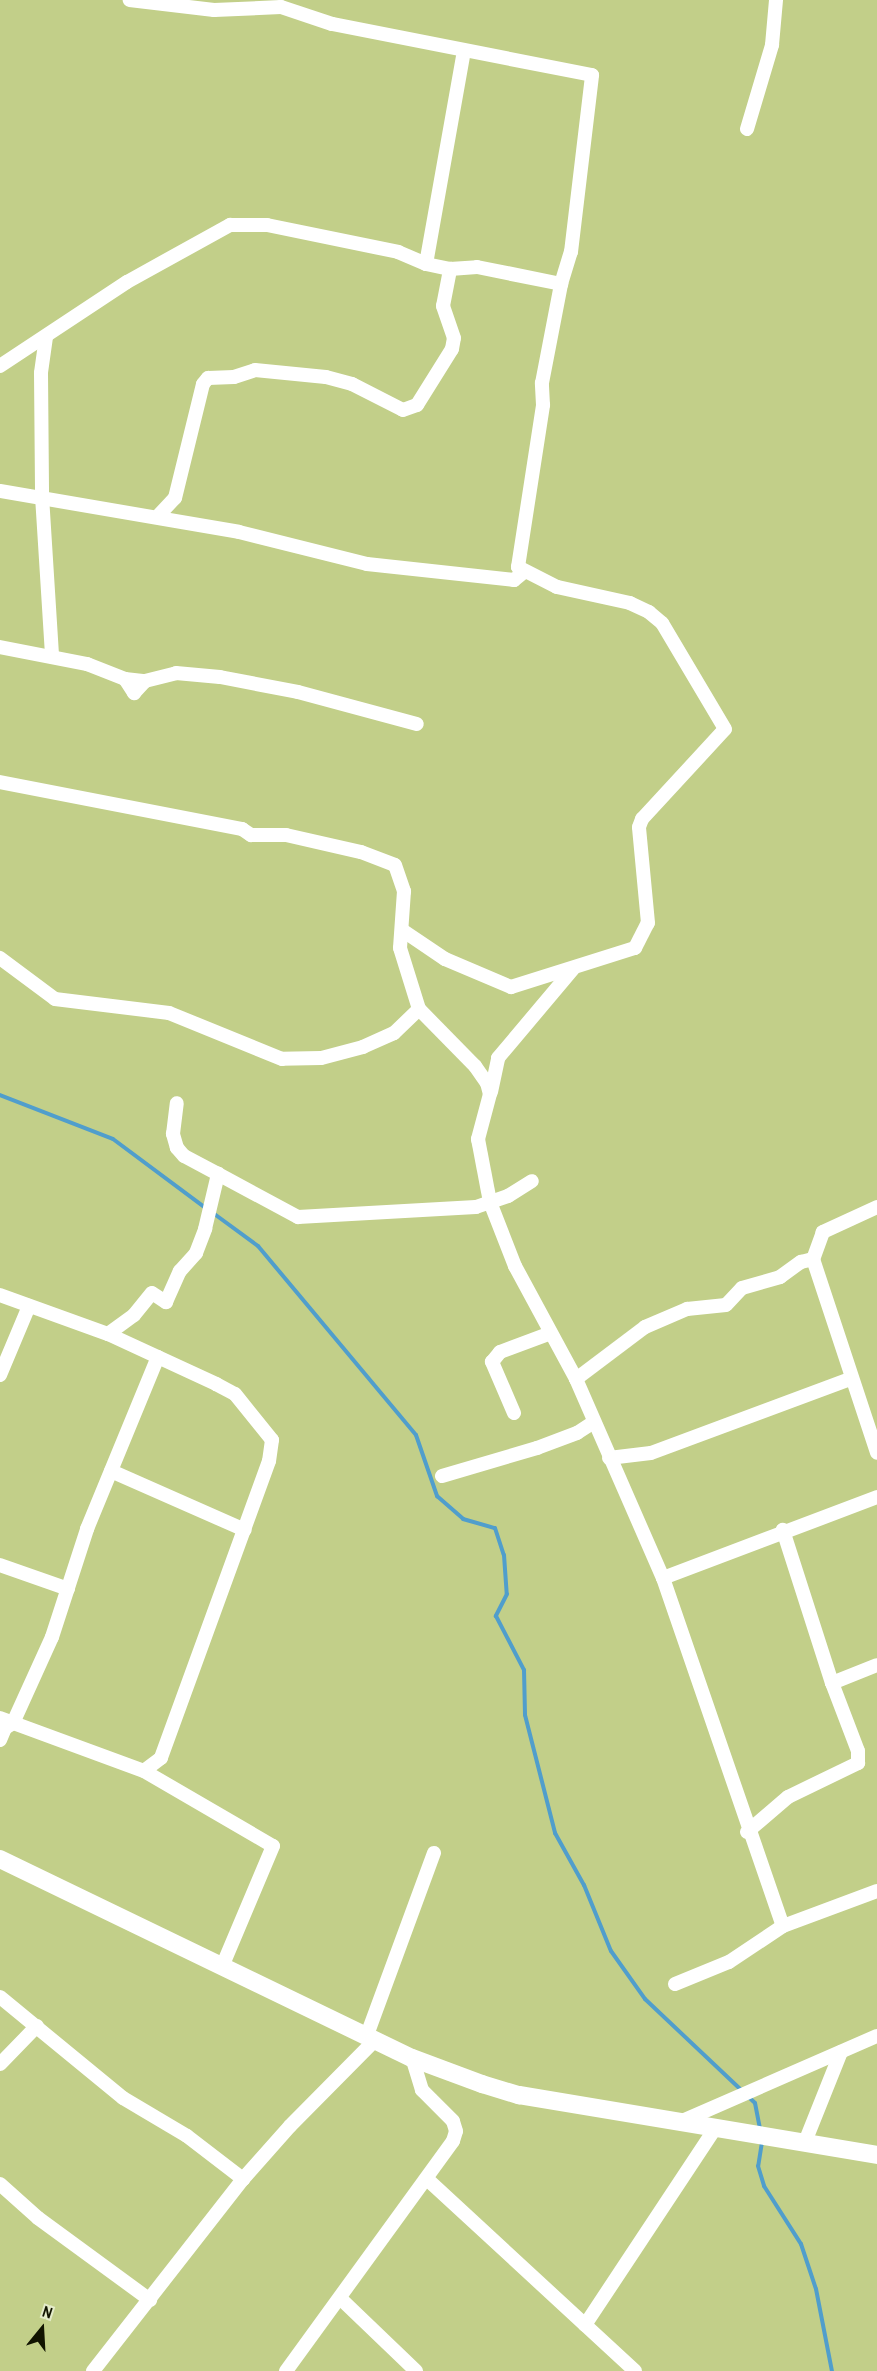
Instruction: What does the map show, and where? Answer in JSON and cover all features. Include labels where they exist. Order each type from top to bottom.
[{"type":"main road","points":[[0,1859],[412,2058],[519,2095],[877,2155]]},
{"type":"street","points":[[130,0],[214,10],[245,4],[281,7],[332,24],[592,75],[571,252],[561,284],[542,383],[543,405],[518,567],[557,587],[630,603],[649,612],[662,623],[725,729],[642,819],[639,827],[648,923],[642,939],[635,948],[512,987],[445,959],[402,930]]},
{"type":"street","points":[[747,129],[772,45],[776,0]]},
{"type":"street","points":[[426,264],[464,50]]},
{"type":"street","points":[[0,366],[127,282],[230,225],[267,225],[398,252],[426,264],[450,269],[477,267],[561,284]]},
{"type":"street","points":[[158,516],[175,498],[202,384],[208,378],[234,377],[255,370],[326,377],[352,384],[403,410],[417,405],[452,349],[454,338],[443,306],[450,269]]},
{"type":"street","points":[[46,337],[41,372],[42,496],[52,657]]},
{"type":"street","points":[[0,491],[158,516],[324,551],[367,564],[514,580],[524,572]]},
{"type":"street","points":[[0,647],[87,664],[125,678],[145,681],[176,673],[220,677],[297,692],[417,724]]},
{"type":"street","points":[[0,782],[242,830],[251,835],[286,835],[362,852],[395,865],[404,891],[400,948],[418,1009],[475,1066],[490,1094]]},
{"type":"street","points":[[0,958],[56,999],[170,1013],[282,1059],[321,1058],[363,1047],[394,1033],[418,1009]]},
{"type":"street","points":[[573,969],[498,1058],[478,1139],[490,1202],[515,1266],[576,1379],[663,1578],[747,1832],[783,1926]]},
{"type":"street","points":[[177,1103],[173,1134],[177,1148],[184,1156],[298,1217],[442,1211],[490,1202],[531,1181]]},
{"type":"street","points":[[108,1334],[134,1315],[152,1293],[166,1302],[171,1295],[180,1271],[196,1253],[218,1174]]},
{"type":"street","points":[[877,1207],[823,1232],[813,1259],[850,1379],[877,1452]]},
{"type":"street","points":[[576,1379],[645,1327],[687,1309],[726,1305],[742,1288],[780,1277],[801,1262],[813,1259]]},
{"type":"street","points":[[0,1295],[108,1334],[235,1394],[272,1440],[269,1461],[245,1530],[161,1758],[144,1771]]},
{"type":"street","points":[[0,1375],[29,1306]]},
{"type":"street","points":[[514,1413],[492,1362],[500,1352],[550,1333]]},
{"type":"street","points":[[0,1740],[7,1720],[52,1637],[111,1471],[158,1357]]},
{"type":"street","points":[[609,1458],[651,1453],[850,1379]]},
{"type":"street","points":[[442,1476],[537,1448],[577,1433],[594,1422]]},
{"type":"street","points":[[111,1471],[245,1530]]},
{"type":"street","points":[[663,1578],[783,1530],[877,1497]]},
{"type":"street","points":[[747,1832],[788,1797],[858,1763],[858,1751],[832,1683],[783,1530]]},
{"type":"street","points":[[0,1565],[68,1589]]},
{"type":"street","points":[[832,1683],[877,1665]]},
{"type":"street","points":[[7,1720],[144,1771],[273,1846],[222,1967]]},
{"type":"street","points":[[93,2371],[243,2179],[371,2037],[434,1853]]},
{"type":"street","points":[[675,1984],[729,1962],[783,1926],[877,1891]]},
{"type":"street","points":[[0,1997],[123,2098],[188,2136],[243,2179]]},
{"type":"street","points":[[0,2064],[37,2026]]},
{"type":"street","points":[[680,2121],[877,2036]]},
{"type":"street","points":[[805,2142],[841,2052]]},
{"type":"street","points":[[286,2371],[427,2179],[456,2132],[446,2112],[422,2090],[412,2058]]},
{"type":"street","points":[[585,2325],[716,2127]]},
{"type":"street","points":[[427,2179],[634,2371]]},
{"type":"street","points":[[0,2184],[38,2218],[150,2300]]},
{"type":"street","points":[[341,2299],[416,2371]]},
{"type":"waterway","points":[[0,1095],[113,1139],[207,1209]]},
{"type":"waterway","points":[[213,1213],[258,1246],[416,1435],[437,1496],[463,1519],[495,1528],[504,1555],[507,1594],[496,1616],[524,1670],[525,1715],[555,1833],[584,1885],[611,1951],[645,1999],[755,2103],[760,2129]]},
{"type":"waterway","points":[[762,2142],[758,2166],[764,2186],[801,2244],[816,2289],[832,2371]]}]
